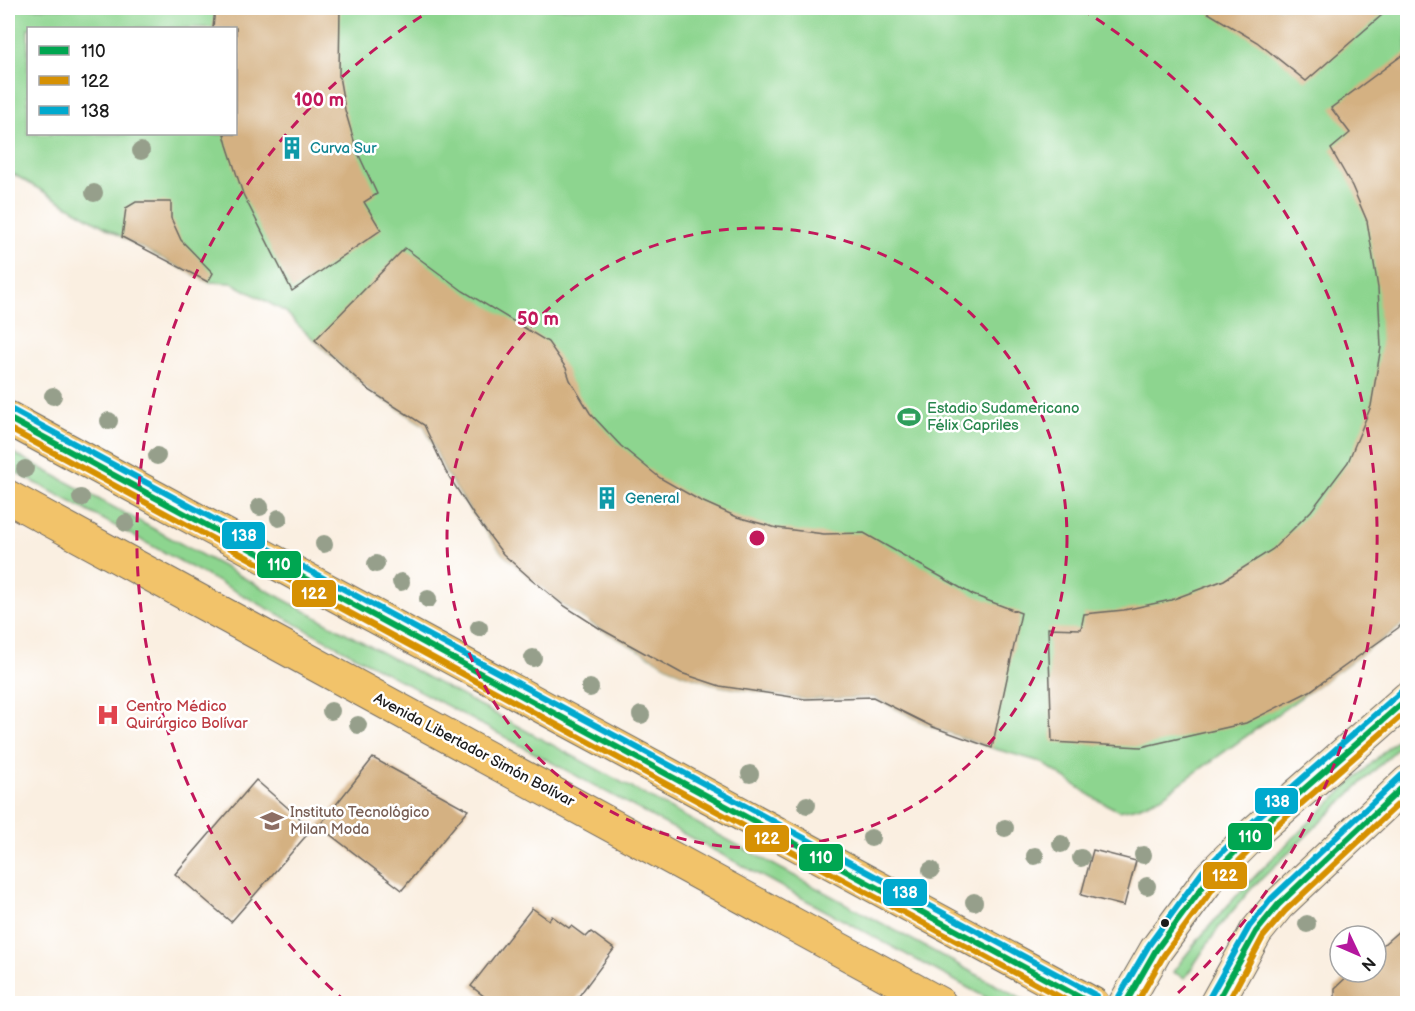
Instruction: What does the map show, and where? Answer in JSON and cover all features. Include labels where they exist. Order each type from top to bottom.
[{"type":"main road","points":[[8,418],[1093,1004]]},
{"type":"main road","name":"Avenida Libertador Simón Bolívar","points":[[8,497],[940,1004]]},
{"type":"main road","points":[[1125,1004],[1156,950],[1210,877],[1254,833],[1407,698]]},
{"type":"main road","points":[[1216,1004],[1256,932],[1278,905],[1407,782]]},
{"type":"green space","name":"Estadio Sudamericano Félix Capriles","points":[[8,8],[1407,8],[1407,618],[1398,628],[1161,797],[1138,807],[1119,811],[1096,799],[1041,762],[933,727],[873,697],[805,699],[720,686],[681,673],[599,628],[563,605],[503,554],[446,473],[424,425],[369,390],[286,312],[232,283],[208,282],[122,237],[8,171]]},
{"type":"green space","points":[[8,450],[1029,1003],[996,1003],[8,468]]},
{"type":"green space","points":[[1407,730],[1407,739],[1251,889],[1219,927],[1185,978],[1173,972],[1226,907],[1255,876]]},
{"type":"building","name":"Curva Sur","points":[[215,8],[340,8],[339,76],[345,110],[357,151],[377,194],[364,202],[381,230],[292,291],[243,194],[224,135],[237,135],[237,27],[213,27]]},
{"type":"building","points":[[1200,8],[1390,8],[1306,81],[1257,42]]},
{"type":"building","points":[[1408,51],[1408,618],[1398,628],[1310,691],[1246,723],[1141,747],[1052,742],[1048,628],[1081,629],[1084,614],[1124,610],[1171,600],[1224,580],[1273,549],[1311,511],[1348,462],[1371,406],[1381,347],[1378,288],[1367,221],[1352,186],[1331,149],[1350,133],[1331,108]]},
{"type":"building","points":[[136,202],[171,202],[171,218],[181,240],[213,273],[208,282],[122,237],[126,208]]},
{"type":"building","name":"General","points":[[405,248],[463,291],[548,342],[566,368],[570,380],[590,413],[621,446],[660,478],[699,500],[737,517],[777,528],[824,534],[864,533],[973,595],[1021,613],[992,748],[933,727],[873,697],[805,699],[720,686],[681,673],[599,628],[563,605],[529,577],[503,554],[473,514],[446,472],[424,425],[369,390],[315,340]]},
{"type":"building","points":[[373,758],[468,810],[402,890],[319,826]]},
{"type":"building","name":"Instituto Tecnológico Milan Moda","points":[[256,780],[312,829],[231,922],[175,874]]},
{"type":"building","points":[[1093,850],[1136,861],[1124,906],[1081,895]]},
{"type":"building","points":[[532,908],[549,920],[552,916],[569,928],[571,926],[586,937],[591,932],[614,949],[573,1004],[494,1004],[471,986]]},
{"type":"building","points":[[1408,923],[1408,1004],[1342,1004],[1335,1000],[1335,988],[1339,984],[1388,984],[1388,940]]},
{"type":"transit line","name":"138","points":[[12,410],[1097,996]]},
{"type":"transit line","name":"110","points":[[8,418],[1092,1004]]},
{"type":"transit line","name":"122","points":[[8,428],[1073,1004]]},
{"type":"transit line","name":"138","points":[[1117,1000],[1149,945],[1203,871],[1248,826],[1402,691]]},
{"type":"transit line","name":"110","points":[[1125,1004],[1156,950],[1210,877],[1254,833],[1408,698]]},
{"type":"transit line","name":"122","points":[[1136,1004],[1164,955],[1217,883],[1260,840],[1408,710]]},
{"type":"transit line","name":"138","points":[[1208,1000],[1249,927],[1271,899],[1402,775]]},
{"type":"transit line","name":"110","points":[[1216,1004],[1256,932],[1278,905],[1408,782]]},
{"type":"transit line","name":"122","points":[[1227,1004],[1263,937],[1285,911],[1408,795]]},
{"type":"place","name":"Curva Sur","points":[[292,148]]},
{"type":"place","name":"Estadio Sudamericano Félix Capriles","points":[[909,417]]},
{"type":"place","name":"General","points":[[607,498]]},
{"type":"place","name":"Centro Médico Quirúrgico Bolívar","points":[[108,715]]},
{"type":"place","name":"Instituto Tecnológico Milan Moda","points":[[272,821]]}]
